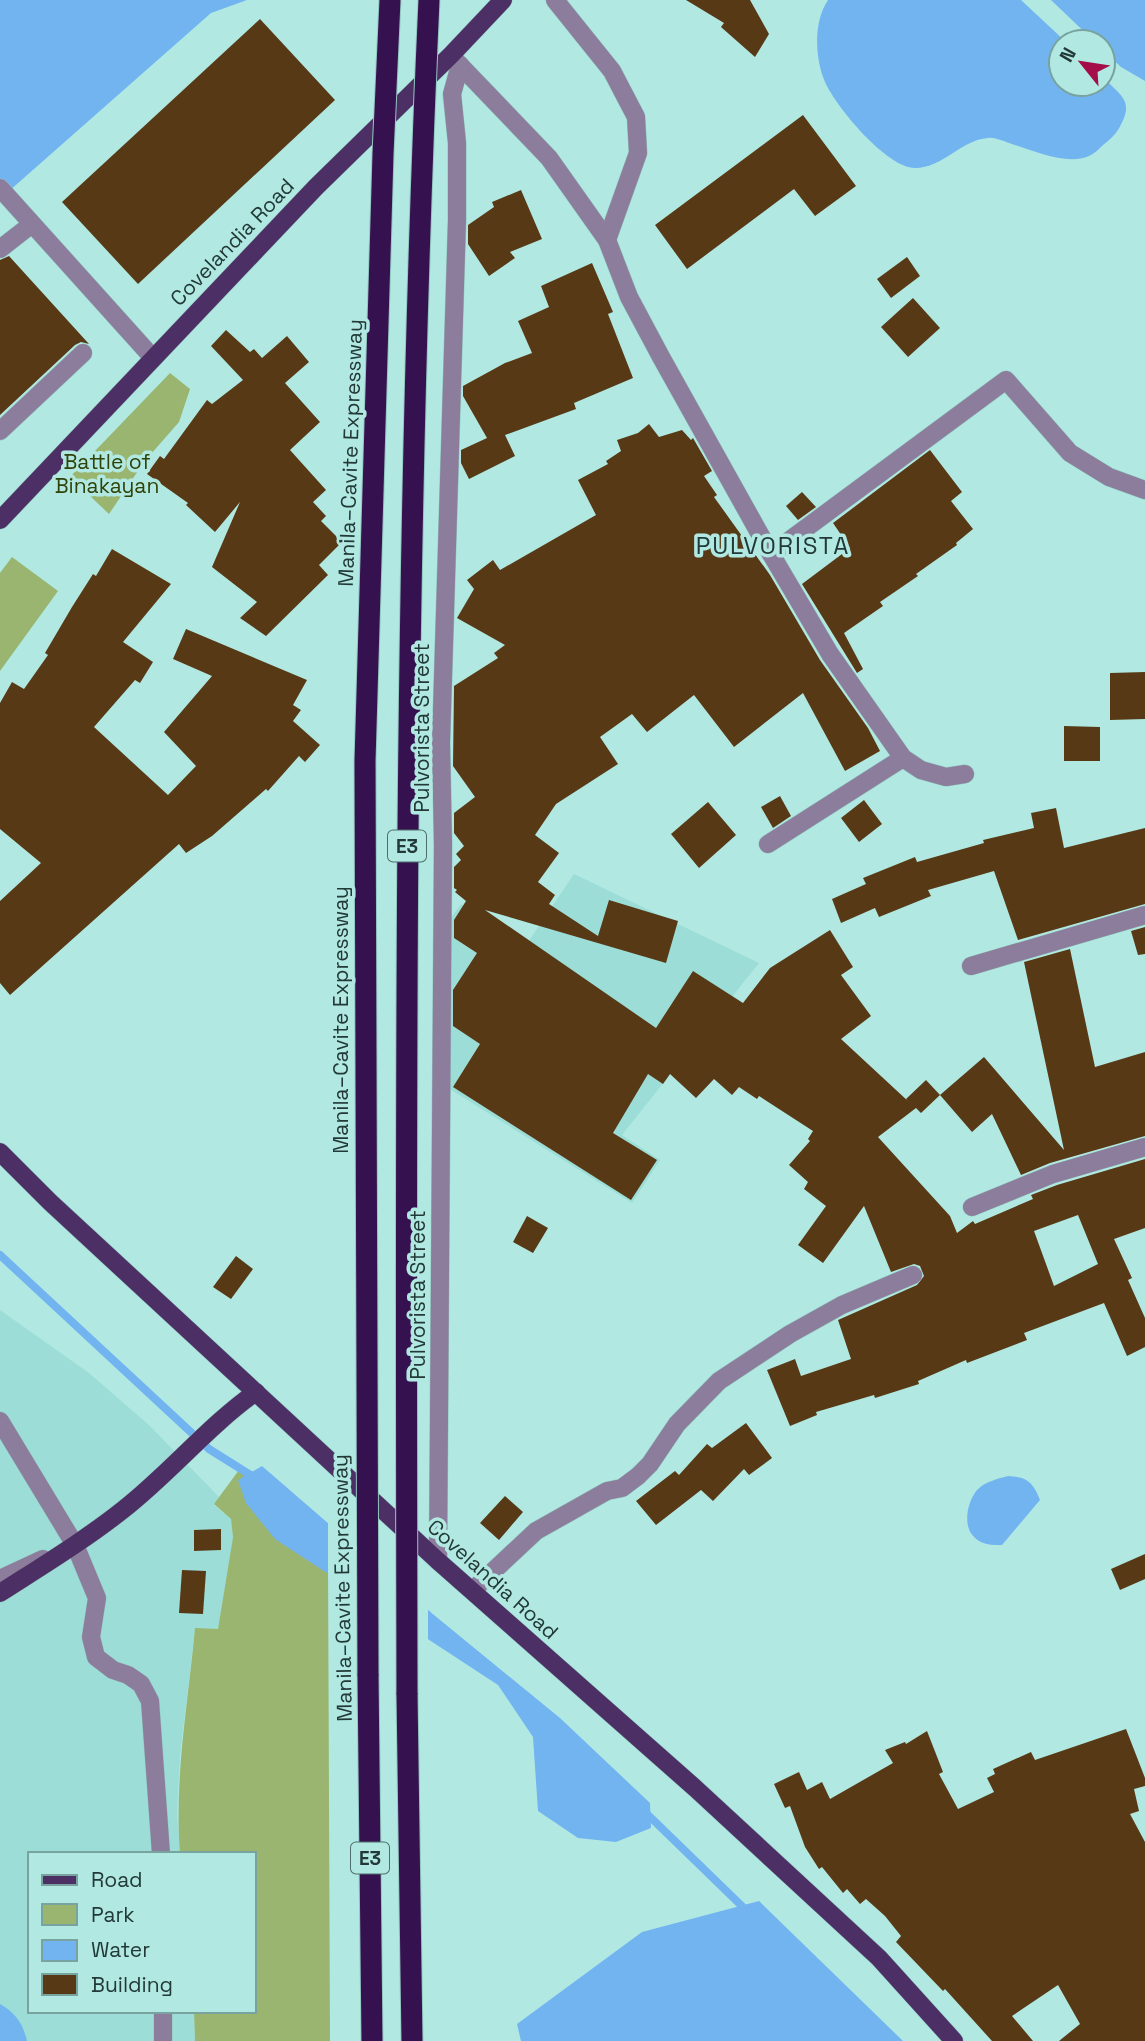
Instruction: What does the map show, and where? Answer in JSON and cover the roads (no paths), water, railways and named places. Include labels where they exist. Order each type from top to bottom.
[{"type":"highway","name":"Manila–Cavite Expressway","points":[[372,2041],[365,1399],[365,761],[382,168],[390,0]]},
{"type":"highway","name":"E3","points":[[412,2041],[407,1693],[407,766],[429,0]]},
{"type":"main road","name":"Covelandia Road","points":[[0,520],[316,187],[456,60],[503,0]]},
{"type":"main road","name":"Covelandia Road","points":[[0,1152],[50,1202],[438,1561],[695,1788],[879,1958],[954,2041]]},
{"type":"main road","points":[[0,1593],[124,1510],[229,1411],[256,1392]]},
{"type":"street","points":[[555,0],[612,71],[636,117],[638,153],[607,240]]},
{"type":"street","points":[[456,60],[549,158],[607,240],[629,297],[654,345],[771,554],[830,654],[903,758],[921,769],[946,777],[965,774]]},
{"type":"street","name":"Pulvorista Street","points":[[438,1561],[443,845],[441,743],[457,220],[457,143],[452,94],[456,60]]},
{"type":"street","points":[[5,193],[153,358]]},
{"type":"street","points":[[0,249],[32,224]]},
{"type":"street","points":[[0,431],[83,353]]},
{"type":"street","points":[[771,554],[1006,380],[1070,453],[1109,477],[1145,489]]},
{"type":"street","points":[[768,844],[903,758]]},
{"type":"street","points":[[971,966],[1145,915]]},
{"type":"street","points":[[972,1207],[1053,1174],[1145,1147]]},
{"type":"street","points":[[473,1590],[536,1531],[607,1491],[622,1488],[638,1476],[650,1464],[677,1424],[719,1381],[811,1322],[842,1305],[912,1275]]},
{"type":"street","points":[[0,1421],[75,1545],[97,1598],[91,1637],[96,1657],[113,1670],[128,1675],[141,1684],[150,1701],[161,1852]]},
{"type":"street","points":[[0,1578],[75,1545]]},
{"type":"street","points":[[163,2013],[163,2041]]},
{"type":"water","points":[[0,0],[247,0],[211,13],[0,199]]},
{"type":"water","points":[[828,0],[1021,0],[1051,28],[1047,28],[1047,98],[1117,98],[1117,91],[1124,100],[1126,112],[1111,138],[1094,153],[1082,158],[1050,156],[990,138],[969,144],[925,167],[904,165],[891,158],[864,134],[840,106],[825,82],[819,63],[817,41],[823,9]]},
{"type":"water","points":[[1051,0],[1145,0],[1145,81],[1117,63],[1117,28],[1080,28]]},
{"type":"water","points":[[262,1466],[434,1615],[560,1718],[650,1803],[651,1828],[616,1842],[578,1838],[538,1811],[533,1737],[498,1685],[275,1539],[246,1503],[238,1480]]},
{"type":"water","points":[[1008,1476],[1028,1482],[1040,1500],[1002,1545],[981,1542],[968,1528],[967,1514],[971,1501],[977,1490],[984,1485]]},
{"type":"water","points":[[759,1901],[903,2041],[521,2041],[517,2024],[642,1932]]},
{"type":"water","points":[[0,2004],[18,2020],[27,2041],[0,2041]]},
{"type":"waterway","points":[[0,1255],[209,1449],[257,1479]]},
{"type":"waterway","points":[[644,1811],[748,1912]]},
{"type":"district","name":"PULVORISTA","points":[[773,545]]},
{"type":"park label","name":"Battle of Binakayan","points":[[107,473]]}]
